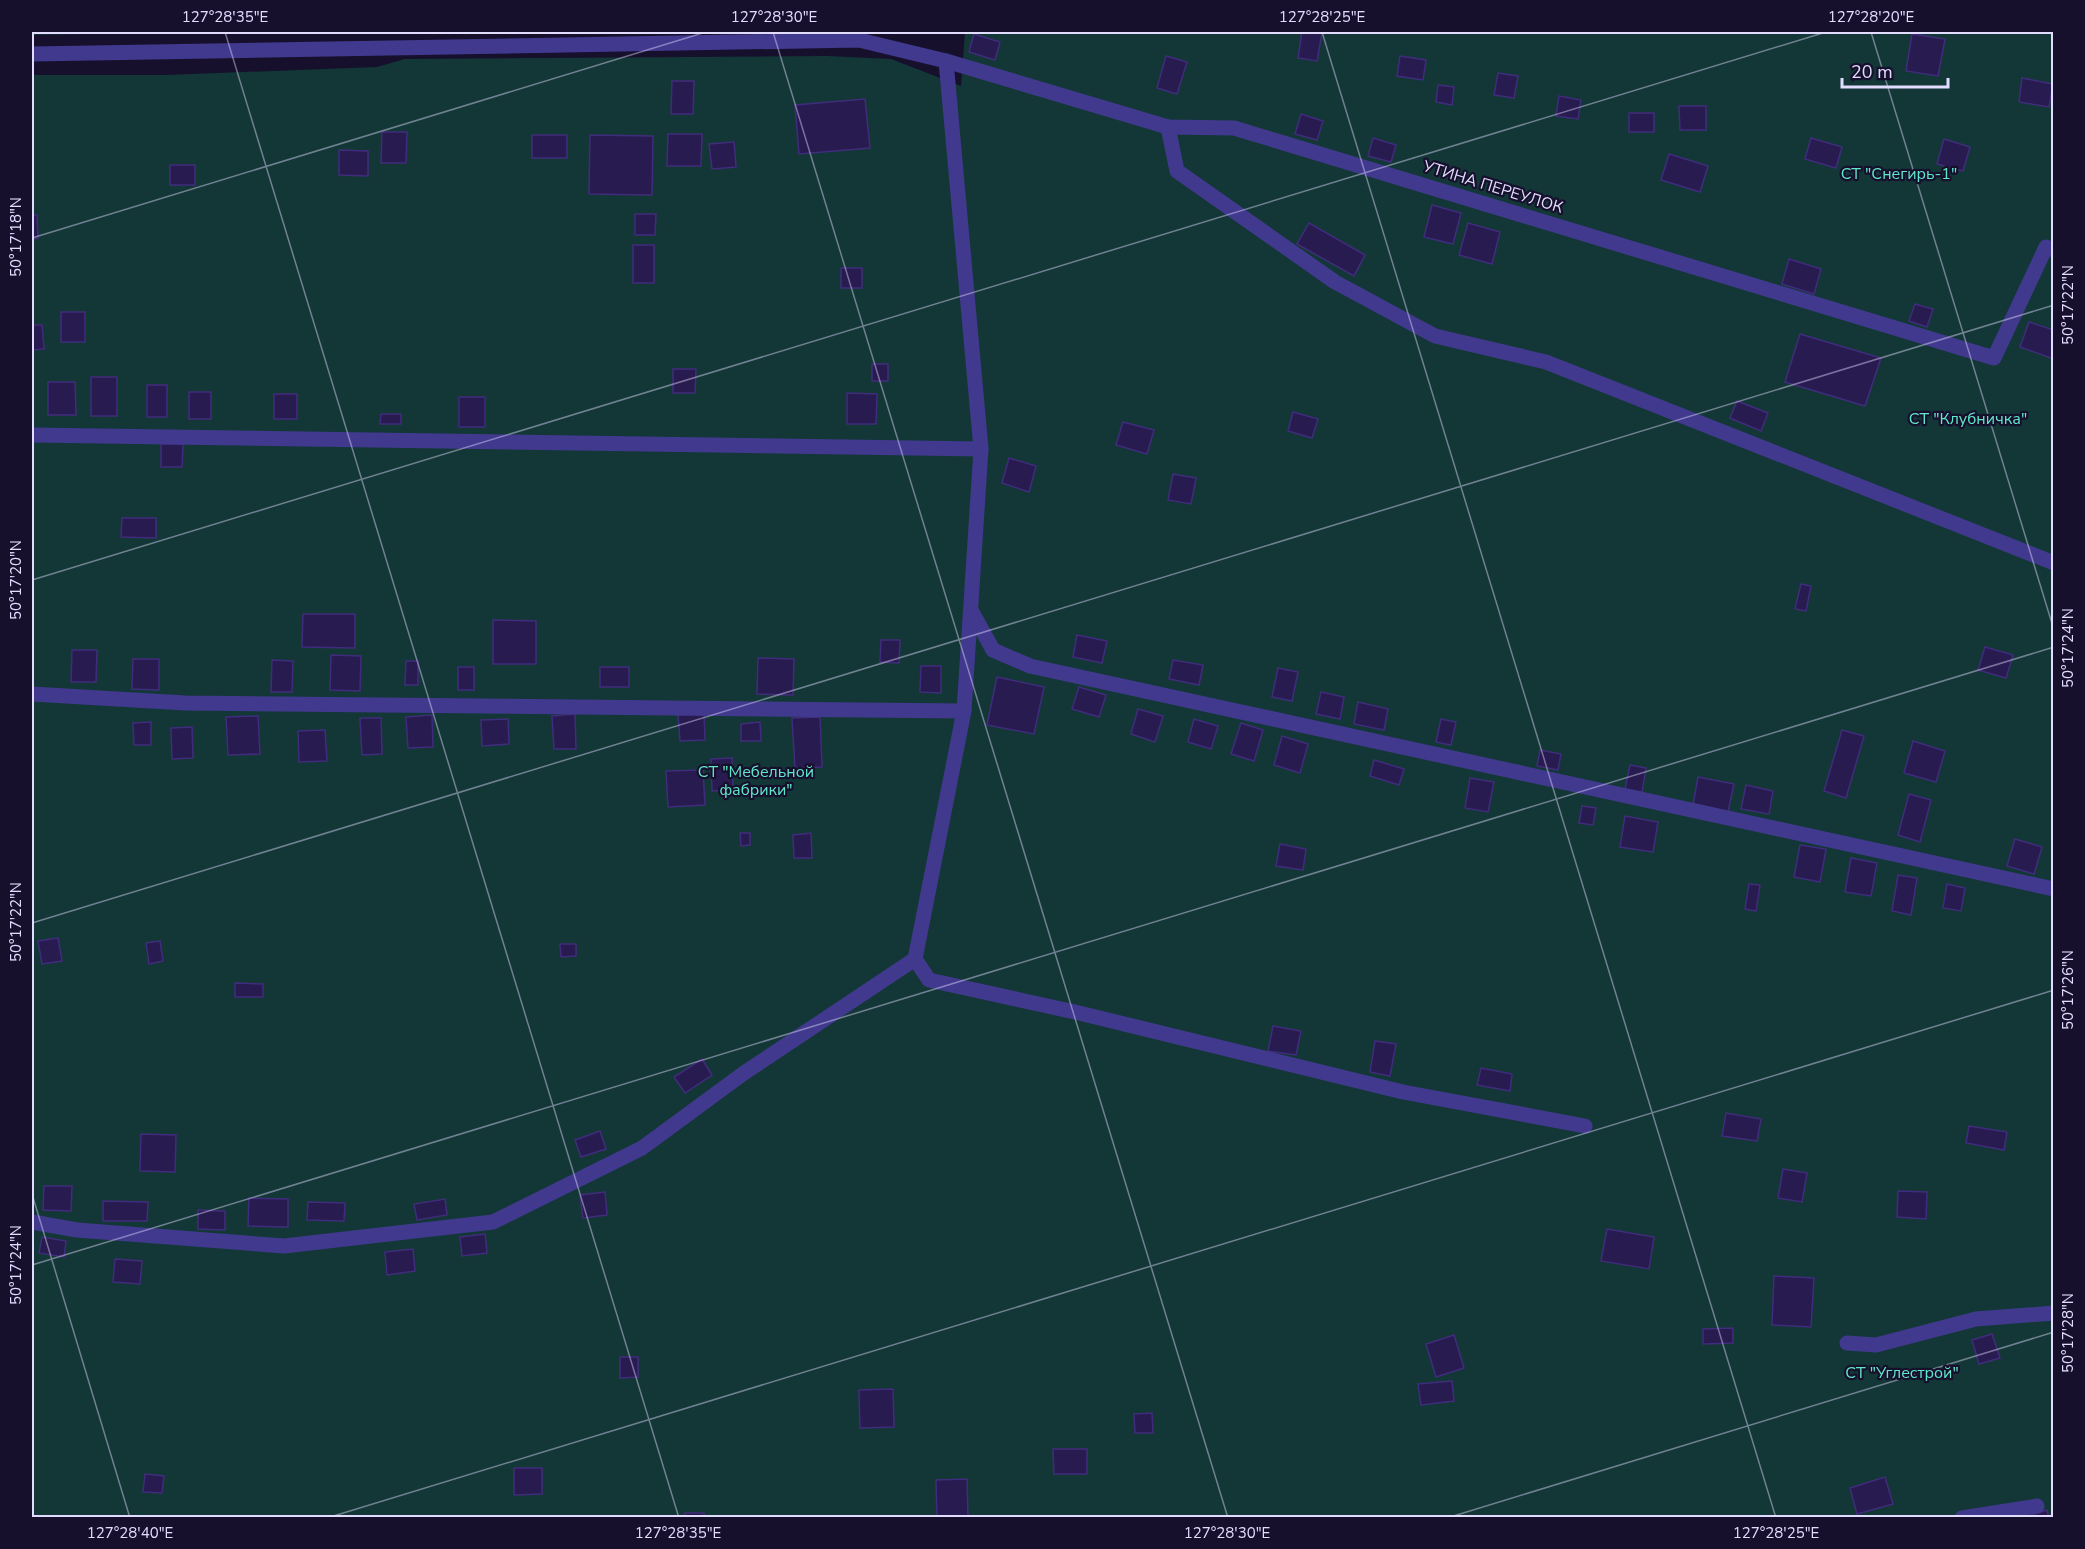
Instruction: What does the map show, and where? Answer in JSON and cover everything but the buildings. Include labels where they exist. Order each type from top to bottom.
[{"type":"street","name":"УТИНА ПЕРЕУЛОК","points":[[32,54],[861,36],[1168,127],[1234,128],[1994,358],[2050,248]]},
{"type":"street","points":[[946,62],[981,448],[964,711],[915,959],[929,980],[1075,1012],[1403,1092],[1585,1126]]},
{"type":"street","points":[[1168,127],[1177,171],[1335,282],[1435,336],[1545,362],[2054,563]]},
{"type":"street","points":[[32,435],[981,448]]},
{"type":"street","points":[[972,612],[993,650],[1030,666],[2054,889]]},
{"type":"street","points":[[32,694],[185,703],[964,711]]},
{"type":"street","points":[[32,1222],[77,1230],[284,1246],[493,1222],[642,1148],[744,1073],[915,959]]},
{"type":"street","points":[[1846,1343],[1876,1345],[1976,1319],[2054,1313]]},
{"type":"street","points":[[1962,1518],[2037,1506]]},
{"type":"green space","points":[[32,32],[199,32],[32,35]]},
{"type":"green space","name":"СТ \"Мебельной фабрики\"","points":[[965,32],[2053,32],[2053,1517],[32,1517],[32,75],[166,75],[377,67],[405,59],[827,56],[891,59],[961,86]]},
{"type":"park label","name":"СТ \"Снегирь-1\"","points":[[1899,174]]},
{"type":"park label","name":"СТ \"Клубничка\"","points":[[1968,419]]},
{"type":"park label","name":"СТ \"Углестрой\"","points":[[1902,1373]]}]
